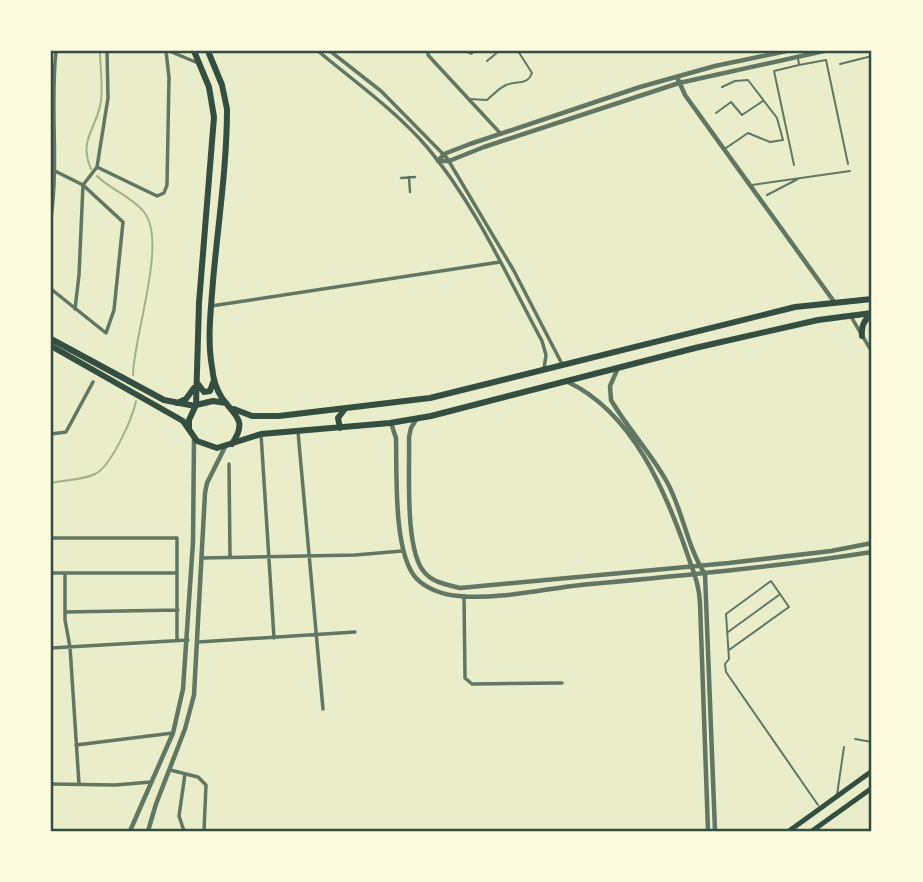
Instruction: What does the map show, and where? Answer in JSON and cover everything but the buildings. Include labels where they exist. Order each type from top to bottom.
[{"type":"main road","points":[[189,432],[189,419],[196,406],[200,292],[214,117],[212,96],[194,51]]},
{"type":"main road","points":[[208,51],[222,85],[227,109],[211,306],[210,351],[214,377],[221,396],[231,406],[239,427],[228,446]]},
{"type":"main road","points":[[51,339],[155,396],[177,404],[196,406],[213,401],[252,416],[279,416],[429,398],[795,307],[872,299]]},
{"type":"main road","points":[[51,346],[183,421],[194,439],[210,447],[228,446],[261,434],[390,423],[417,418],[695,348],[818,320],[872,314]]},
{"type":"main road","points":[[862,336],[861,329],[872,314]]},
{"type":"main road","points":[[692,332],[687,336],[687,341],[695,348]]},
{"type":"main road","points":[[668,338],[677,342],[676,351],[672,354]]},
{"type":"main road","points":[[196,379],[199,388],[204,392],[210,391],[214,377]]},
{"type":"main road","points":[[177,404],[194,390],[196,379]]},
{"type":"main road","points":[[340,428],[338,418],[344,410]]},
{"type":"main road","points":[[789,831],[872,771]]},
{"type":"main road","points":[[813,831],[872,788]]},
{"type":"street","points":[[51,218],[55,171],[52,88],[56,51]]},
{"type":"street","points":[[75,310],[83,185],[97,167],[108,98],[107,51]]},
{"type":"street","points":[[97,167],[154,196],[164,193],[167,185],[167,51],[200,64]]},
{"type":"street","points":[[318,51],[381,101],[438,161],[476,219],[544,346],[546,355],[543,369]]},
{"type":"street","points":[[330,51],[381,91],[444,154],[514,271],[562,364]]},
{"type":"street","points":[[428,51],[428,55],[505,141]]},
{"type":"street","points":[[466,51],[474,51]]},
{"type":"street","points":[[438,161],[444,154],[640,87],[787,51]]},
{"type":"street","points":[[438,161],[449,161],[679,83],[824,51]]},
{"type":"street","points":[[677,77],[685,95],[835,303]]},
{"type":"street","points":[[51,289],[106,333],[114,310],[123,222],[83,185],[55,171]]},
{"type":"street","points":[[409,177],[410,192]]},
{"type":"street","points":[[401,178],[415,177]]},
{"type":"street","points":[[211,306],[500,262]]},
{"type":"street","points":[[850,315],[872,352]]},
{"type":"street","points":[[618,368],[610,386],[611,400],[668,483],[699,566],[705,574],[715,831]]},
{"type":"street","points":[[51,434],[66,432],[93,382]]},
{"type":"street","points":[[567,382],[585,390],[605,407],[645,460],[667,499],[696,575],[700,603],[708,831]]},
{"type":"street","points":[[417,418],[409,437],[411,519],[415,556],[425,574],[440,583],[460,588],[699,566],[831,551],[872,543]]},
{"type":"street","points":[[390,423],[396,438],[402,551],[410,570],[418,580],[436,591],[464,596],[696,575],[872,552]]},
{"type":"street","points":[[298,432],[323,709]]},
{"type":"street","points":[[261,434],[274,638]]},
{"type":"street","points":[[130,831],[173,733],[183,689],[195,506],[194,439]]},
{"type":"street","points":[[149,831],[168,769],[185,729],[194,695],[206,483],[228,446]]},
{"type":"street","points":[[229,464],[230,557]]},
{"type":"street","points":[[51,538],[177,538],[177,640]]},
{"type":"street","points":[[202,558],[355,555],[402,551]]},
{"type":"street","points":[[51,573],[177,573]]},
{"type":"street","points":[[65,574],[65,612],[70,647],[79,784]]},
{"type":"street","points":[[464,596],[467,680],[478,685],[562,683]]},
{"type":"street","points":[[65,612],[178,610]]},
{"type":"street","points":[[51,648],[355,632]]},
{"type":"street","points":[[76,745],[173,733]]},
{"type":"street","points":[[168,769],[198,777],[206,785],[204,831]]},
{"type":"street","points":[[184,831],[180,816],[185,774]]},
{"type":"street","points":[[51,784],[115,785],[151,782]]},
{"type":"lane","points":[[487,61],[499,51]]},
{"type":"lane","points":[[468,99],[487,100],[503,86],[522,84],[529,79],[532,73],[518,51]]},
{"type":"lane","points":[[840,64],[872,56]]},
{"type":"lane","points":[[797,57],[799,65]]},
{"type":"lane","points":[[794,165],[774,71],[826,60],[848,164]]},
{"type":"lane","points":[[722,87],[735,81],[748,80],[777,118],[783,140],[770,142],[748,133],[725,149]]},
{"type":"lane","points":[[716,113],[731,102],[743,115],[764,100]]},
{"type":"lane","points":[[751,185],[850,171]]},
{"type":"lane","points":[[767,195],[802,177]]},
{"type":"lane","points":[[729,650],[789,607],[771,581],[726,614],[728,632],[729,650],[730,659],[725,664],[726,672],[820,808]]},
{"type":"lane","points":[[728,632],[780,594]]},
{"type":"lane","points":[[855,739],[872,742]]},
{"type":"lane","points":[[837,797],[844,747]]},
{"type":"waterway","points":[[91,169],[87,142],[101,101],[100,51]]},
{"type":"waterway","points":[[97,176],[139,207],[150,226],[151,267],[133,375]]},
{"type":"waterway","points":[[51,483],[85,478],[101,470],[120,441],[136,401]]}]
